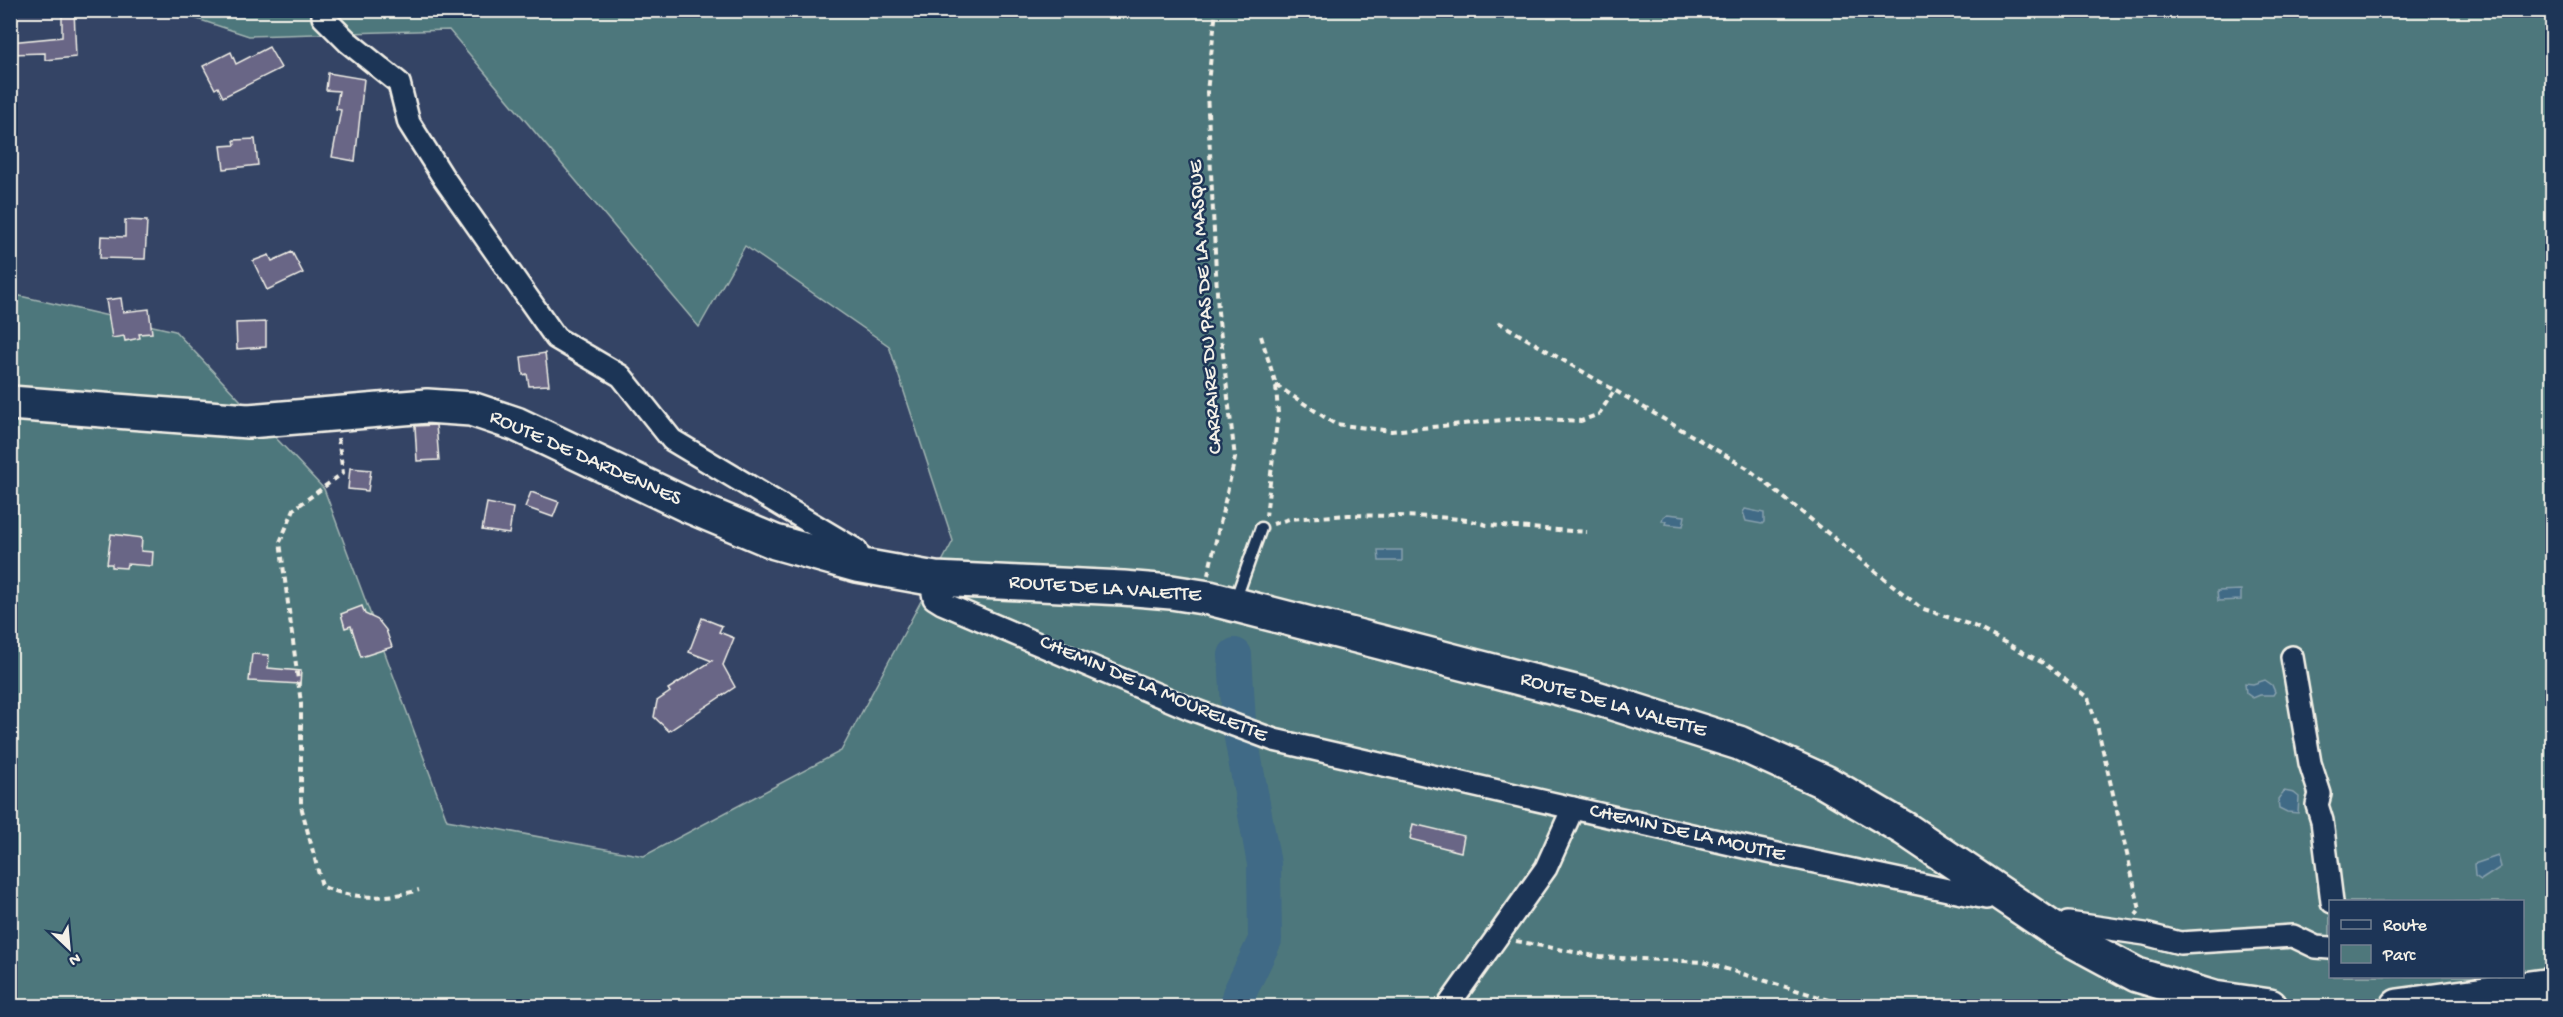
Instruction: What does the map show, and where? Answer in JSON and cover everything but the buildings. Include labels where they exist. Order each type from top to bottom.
[{"type":"main road","name":"ROUTE DE DARDENNES","points":[[10,403],[248,421],[427,406],[471,409],[516,424],[687,505],[775,542],[857,566],[898,573]]},
{"type":"main road","name":"ROUTE DE LA VALETTE","points":[[898,573],[935,579],[1171,592],[1221,601],[1590,696],[1739,743],[1825,782],[1905,829],[2059,933],[2138,975],[2214,998],[2270,1006]]},
{"type":"main road","points":[[2524,977],[2553,969]]},
{"type":"main road","points":[[2444,999],[2520,978]]},
{"type":"main road","points":[[2398,1006],[2553,985]]},
{"type":"street","points":[[323,10],[324,17],[348,42],[399,83],[409,123],[443,177],[556,338],[621,376],[672,440],[855,550],[859,556],[857,566]]},
{"type":"street","name":"CHEMIN DE LA MOURELETTE","points":[[935,579],[932,588],[934,598],[942,603],[1191,710],[1274,740],[1573,808]]},
{"type":"street","points":[[2292,657],[2310,763],[2320,794],[2317,805],[2322,821],[2332,900]]},
{"type":"street","name":"CHEMIN DE LA MOUTTE","points":[[1448,1006],[1546,868],[1573,808],[1986,898],[1994,890]]},
{"type":"street","points":[[2059,933],[2068,922],[2180,944],[2293,936],[2316,947],[2329,948]]},
{"type":"lane","points":[[1221,601],[1261,528]]},
{"type":"path","name":"CARRAIRE DU PAS DE LA MASQUE","points":[[1216,10],[1208,104],[1218,312],[1235,458],[1208,574],[1221,601]]},
{"type":"path","points":[[1498,322],[1747,468],[1922,608],[1974,626],[2045,664],[2088,698],[2097,724],[2140,910],[2127,932]]},
{"type":"path","points":[[1261,336],[1276,386],[1278,414],[1266,514],[1261,528]]},
{"type":"path","points":[[1276,386],[1335,424],[1391,431],[1523,418],[1581,421],[1599,414],[1614,391]]},
{"type":"path","points":[[334,413],[343,473],[294,508],[280,542],[301,703],[301,806],[322,886],[337,893],[393,897],[418,890]]},
{"type":"path","points":[[1261,528],[1289,519],[1349,515],[1438,517],[1468,520],[1487,525],[1587,532]]},
{"type":"path","points":[[1497,937],[1600,957],[1703,963],[1848,1006]]},
{"type":"green space","points":[[173,11],[2552,11],[2552,1006],[11,1006],[11,294],[175,331],[324,489],[447,820],[644,856],[841,751],[953,541],[889,346],[745,246],[699,327],[449,30],[249,36]]},
{"type":"water","points":[[1745,509],[1764,513],[1764,522],[1762,524],[1746,521],[1743,512]]},
{"type":"water","points":[[1667,514],[1685,516],[1683,526],[1665,524],[1666,521],[1662,521]]},
{"type":"water","points":[[1378,550],[1402,550],[1402,561],[1379,561]]},
{"type":"water","points":[[2241,590],[2241,600],[2218,601],[2217,591]]},
{"type":"water","points":[[2265,680],[2272,685],[2275,692],[2273,695],[2260,695],[2253,698],[2246,693],[2245,683],[2253,684]]},
{"type":"water","points":[[2284,791],[2294,793],[2299,797],[2298,813],[2287,812],[2279,808],[2278,799]]},
{"type":"water","points":[[2498,856],[2501,867],[2481,880],[2475,876],[2474,864]]},
{"type":"waterway","points":[[1235,655],[1239,723]]},
{"type":"waterway","points":[[1236,1006],[1239,994],[1265,940],[1264,864],[1240,732]]}]
